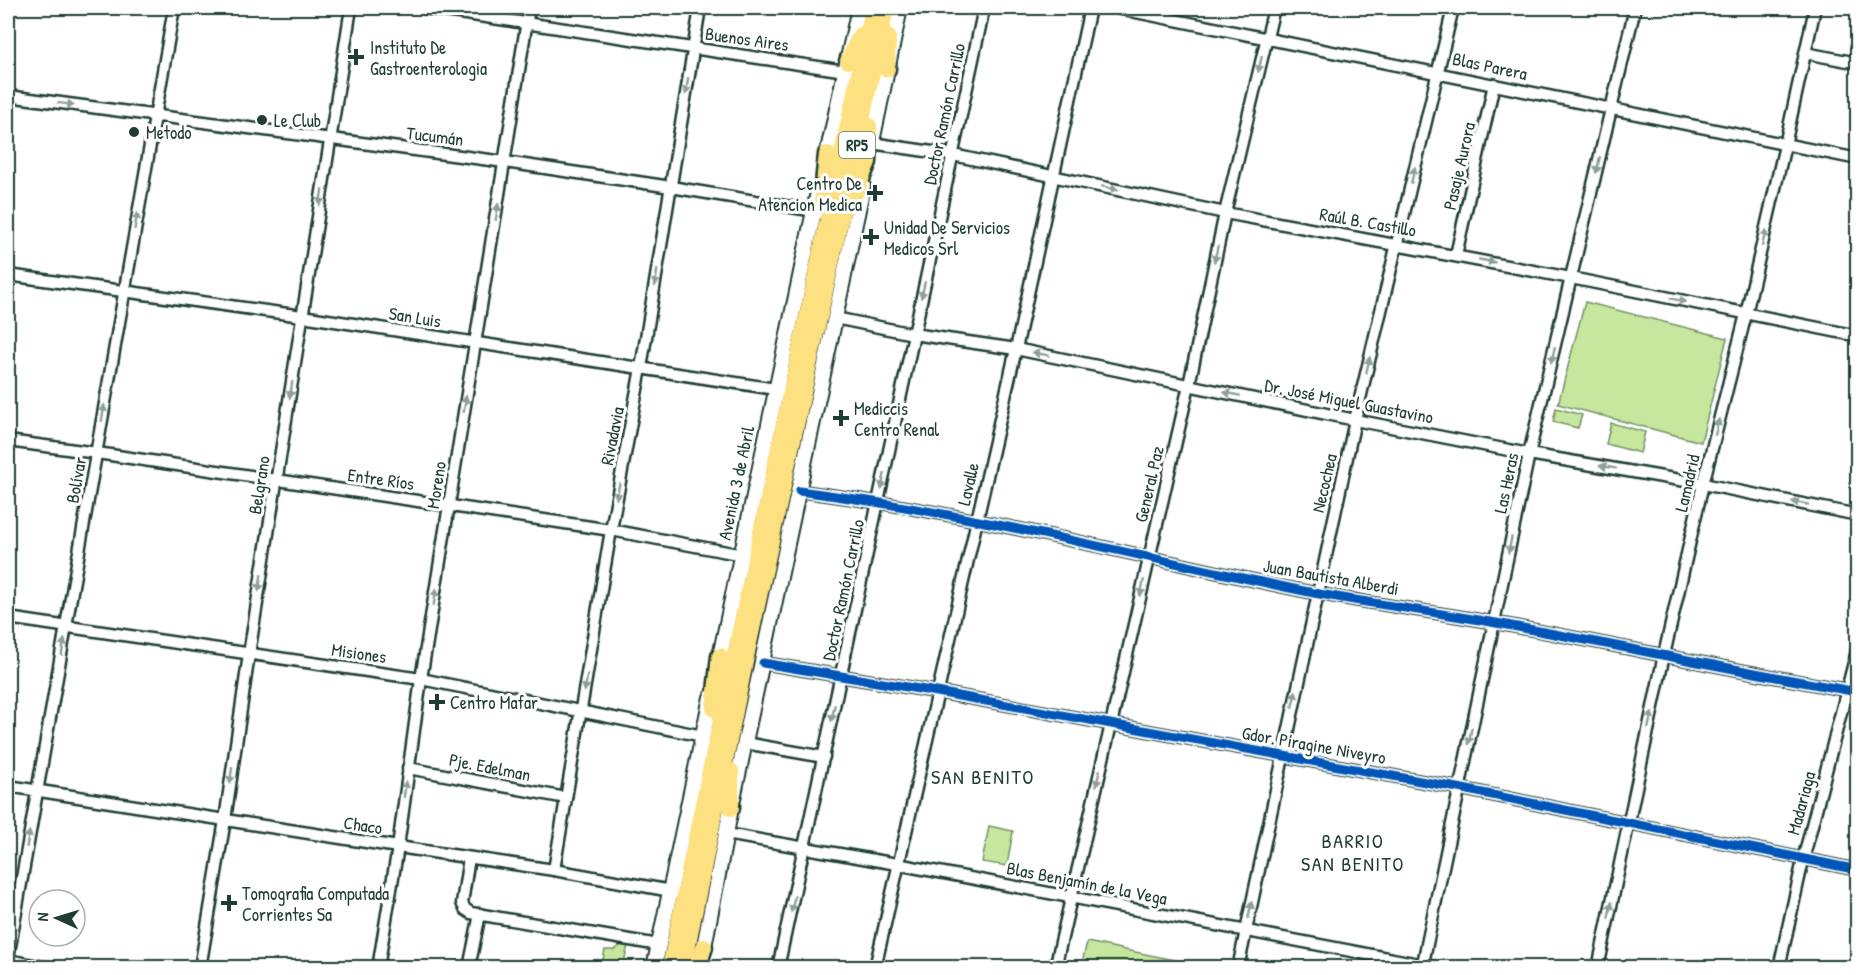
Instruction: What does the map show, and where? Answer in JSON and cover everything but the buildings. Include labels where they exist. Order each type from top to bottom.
[{"type":"highway","points":[[820,319],[835,214],[868,162],[868,72],[860,37],[867,8]]},
{"type":"highway","name":"Avenida 3 de Abril","points":[[868,72],[873,8]]},
{"type":"highway","name":"Avenida 3 de Abril","points":[[835,214],[868,72],[886,8]]},
{"type":"highway","points":[[868,72],[887,41],[893,8]]},
{"type":"highway","points":[[820,319],[835,214],[827,154]]},
{"type":"highway","name":"Avenida 3 de Abril","points":[[683,968],[699,823],[762,559],[797,393],[820,319]]},
{"type":"highway","name":"Avenida 3 de Abril","points":[[670,968],[690,896],[746,657],[762,559]]},
{"type":"highway","points":[[699,823],[703,774],[715,706],[720,656]]},
{"type":"highway","points":[[731,808],[730,776],[742,710],[746,657]]},
{"type":"highway","points":[[665,968],[690,896]]},
{"type":"highway","points":[[698,968],[704,947]]},
{"type":"main road","name":"Avenida 3 de Abril","points":[[859,8],[868,72],[872,143],[868,162]]},
{"type":"main road","name":"Avenida 3 de Abril","points":[[827,154],[900,8]]},
{"type":"main road","name":"Avenida 3 de Abril","points":[[704,947],[690,896],[703,736],[720,656],[762,559],[799,491],[797,393],[835,214]]},
{"type":"main road","name":"Avenida 3 de Abril","points":[[654,968],[658,945],[726,834],[763,663],[762,559]]},
{"type":"street","name":"Bolívar","points":[[8,959],[174,8]]},
{"type":"street","name":"Belgrano","points":[[200,968],[351,8]]},
{"type":"street","name":"Buenos Aires","points":[[425,8],[868,72]]},
{"type":"street","name":"Moreno","points":[[378,968],[398,848],[421,679],[530,8]]},
{"type":"street","name":"Rivadavia","points":[[554,870],[611,530],[641,368],[700,8]]},
{"type":"street","name":"Doctor Ramón Carrillo","points":[[778,968],[806,847],[984,8]]},
{"type":"street","name":"Lavalle","points":[[875,968],[1016,349],[1090,8]]},
{"type":"street","name":"Blas Parera","points":[[1116,8],[1857,159]]},
{"type":"street","name":"General Paz","points":[[1055,968],[1189,386],[1225,213],[1274,8]]},
{"type":"street","name":"Necochea","points":[[1238,968],[1355,420],[1453,8]]},
{"type":"street","name":"Las Heras","points":[[1422,966],[1529,454],[1635,8]]},
{"type":"street","name":"Lamadrid","points":[[1598,968],[1664,655],[1703,484],[1746,314],[1815,8]]},
{"type":"street","points":[[1805,53],[1857,63]]},
{"type":"street","name":"Pasaje Aurora","points":[[1456,255],[1494,84]]},
{"type":"street","name":"Tucumán","points":[[8,96],[505,162],[835,214]]},
{"type":"street","name":"Raúl B. Castillo","points":[[872,143],[953,155],[1225,213],[1456,255],[1857,336]]},
{"type":"street","name":"San Luis","points":[[8,275],[302,316],[797,393]]},
{"type":"street","name":"Dr. José Miguel Guastavino","points":[[820,319],[1016,349],[1355,420],[1529,454],[1703,484],[1857,515]]},
{"type":"street","name":"Entre Ríos","points":[[8,441],[611,530],[762,559]]},
{"type":"street","name":"Juan Bautista Alberdi","points":[[799,491],[879,501],[977,519],[1317,593],[1495,623],[1852,691]]},
{"type":"street","name":"Misiones","points":[[8,618],[421,679],[703,736]]},
{"type":"street","name":"Madariaga","points":[[1779,968],[1803,860],[1852,691],[1857,647]]},
{"type":"street","name":"Gdor. Piragine Niveyro","points":[[763,663],[937,692],[1458,788],[1857,870]]},
{"type":"street","points":[[745,743],[824,757]]},
{"type":"street","name":"Pje. Edelman","points":[[408,768],[566,798]]},
{"type":"street","name":"Chaco","points":[[8,786],[398,848],[554,870],[690,896]]},
{"type":"street","name":"Blas Benjamín de la Vega","points":[[726,834],[1072,896],[1440,968]]},
{"type":"street","points":[[469,858],[462,903],[471,913],[658,945]]},
{"type":"street","points":[[469,968],[480,914]]},
{"type":"street","points":[[8,959],[49,968]]},
{"type":"green space","points":[[1585,302],[1727,338],[1701,442],[1558,404]]},
{"type":"green space","points":[[1556,408],[1582,415],[1578,428],[1553,422]]},
{"type":"green space","points":[[1611,423],[1645,432],[1640,453],[1606,444]]},
{"type":"green space","points":[[989,826],[1013,831],[1007,866],[982,862]]},
{"type":"green space","points":[[1087,942],[1208,967],[1081,967]]},
{"type":"green space","points":[[623,944],[628,945],[623,967],[601,968],[605,950],[614,950]]},
{"type":"cycle path","points":[[799,491],[929,511],[1314,593],[1496,623],[1858,692]]},
{"type":"cycle path","points":[[763,663],[937,692],[1458,788],[1858,870]]},
{"type":"place","name":"Instituto De Gastroenterologia","points":[[356,57]]},
{"type":"place","name":"Le Club","points":[[262,120]]},
{"type":"place","name":"Metodo","points":[[134,132]]},
{"type":"place","name":"Centro De Atencion Medica","points":[[875,193]]},
{"type":"place","name":"Unidad De Servicios Medicos Srl","points":[[871,237]]},
{"type":"place","name":"Mediccis Centro Renal","points":[[841,418]]},
{"type":"place","name":"Centro Mafar","points":[[437,702]]},
{"type":"place","name":"Tomografia Computada Corrientes Sa","points":[[229,903]]},
{"type":"district","name":"SAN BENITO","points":[[983,776]]},
{"type":"district","name":"BARRIO SAN BENITO","points":[[1353,852]]}]
